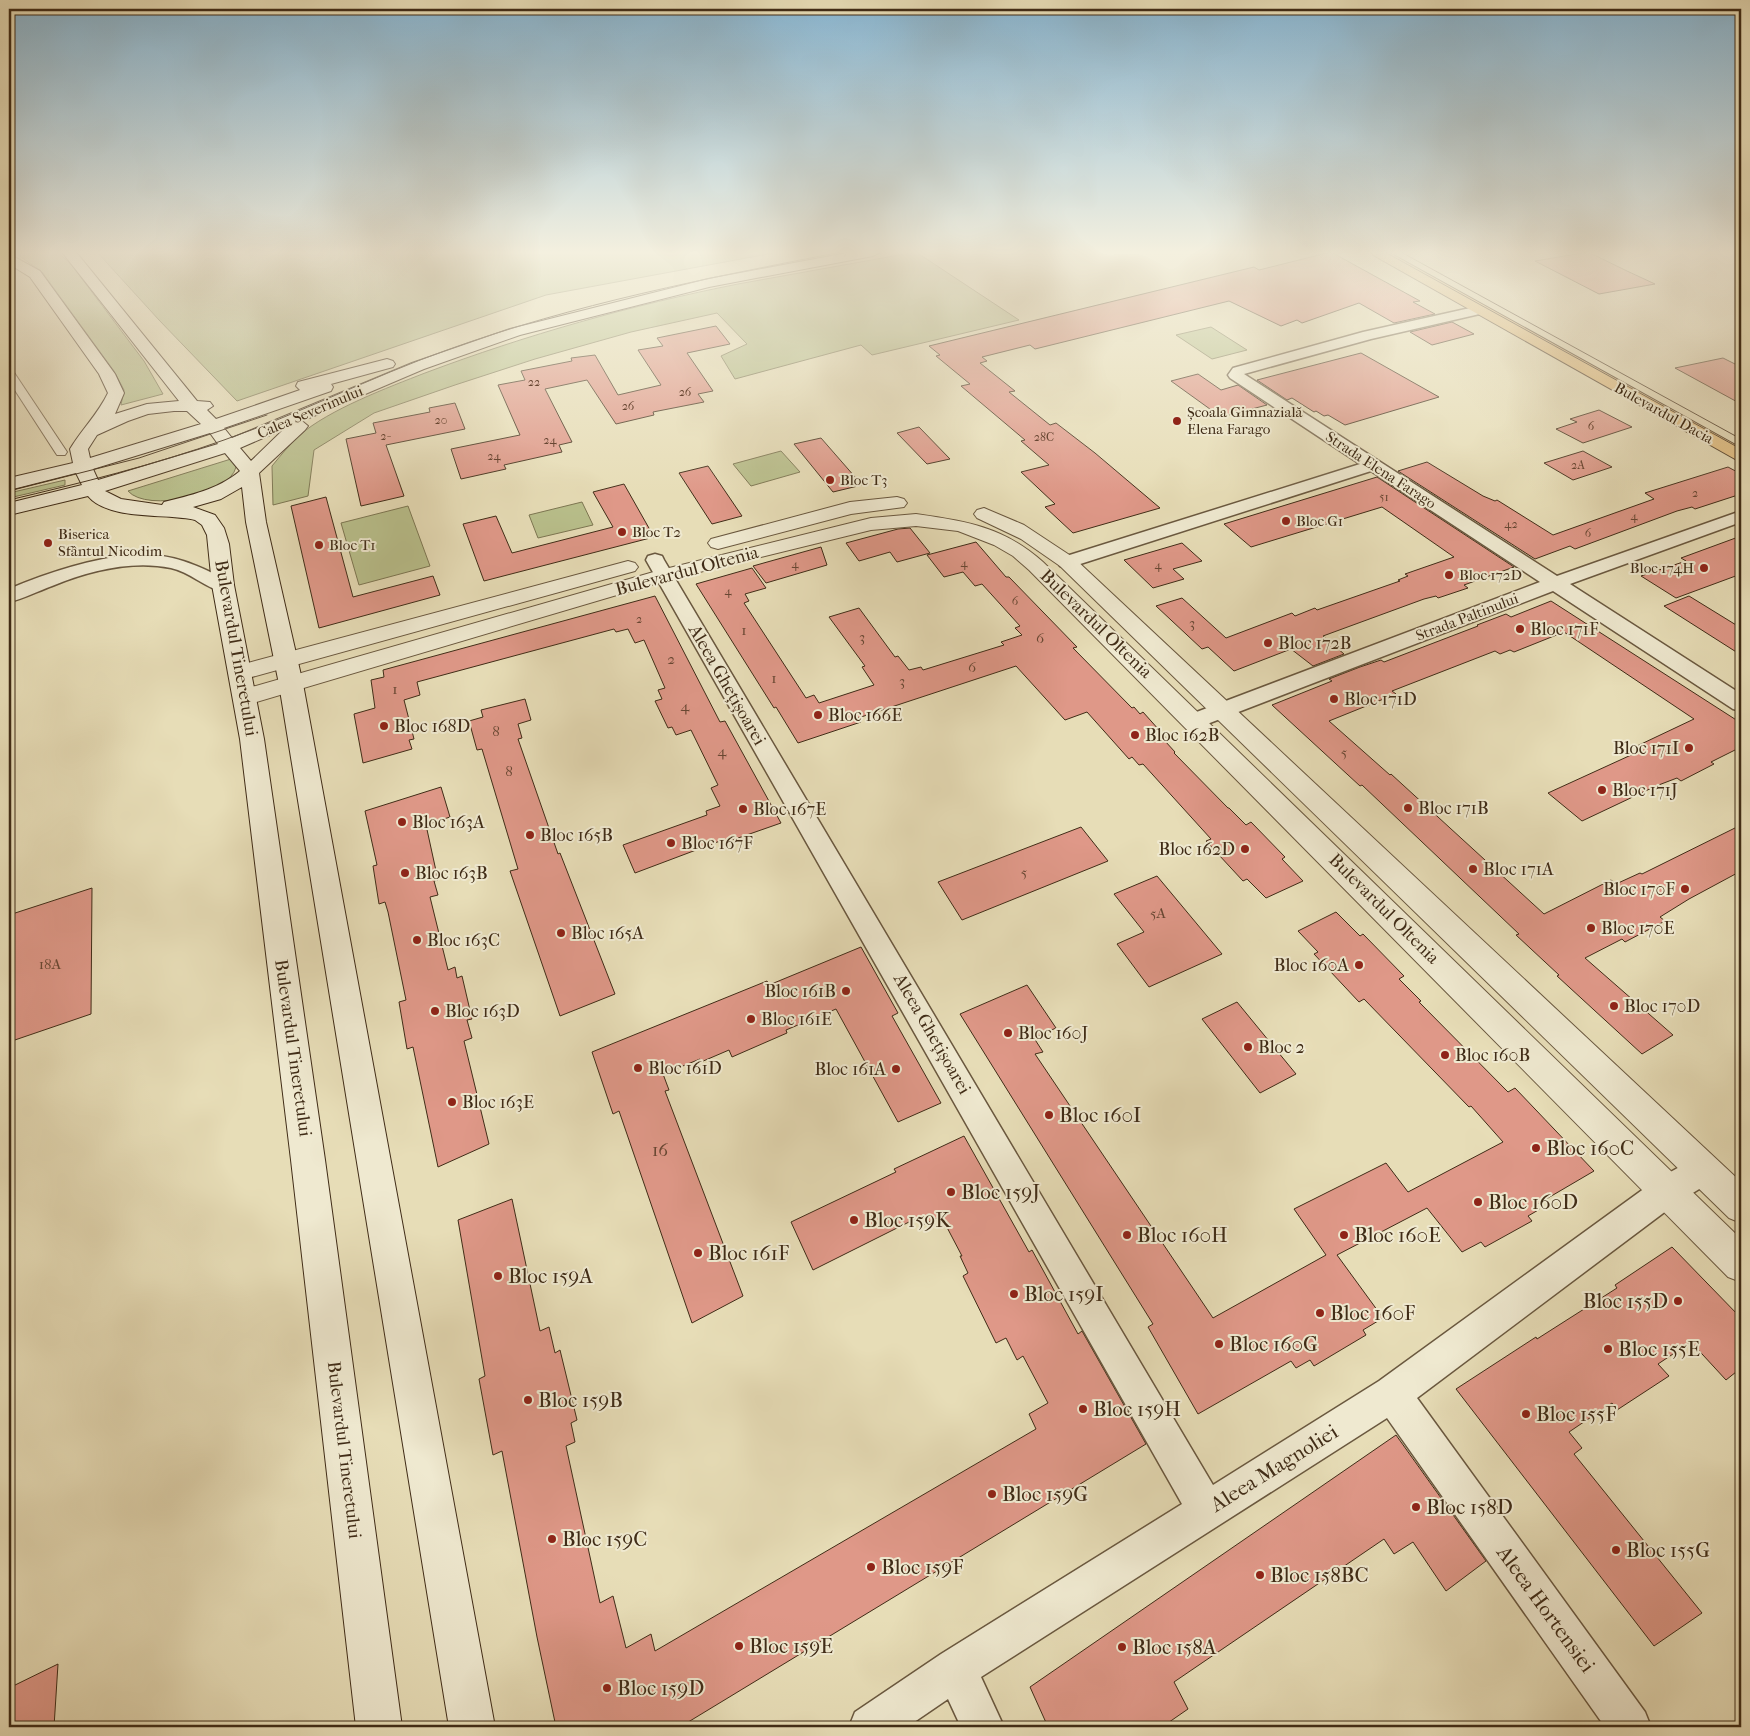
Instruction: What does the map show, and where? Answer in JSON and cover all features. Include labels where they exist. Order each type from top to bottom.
[{"type":"main road","points":[[77,333],[107,374],[116,393],[108,411],[88,434],[79,449],[82,466]]},
{"type":"main road","points":[[134,333],[192,406],[214,427],[250,472],[256,522],[288,672],[472,1727]]},
{"type":"main road","name":"Calea Severinului","points":[[10,484],[82,466],[214,427],[473,333]]},
{"type":"main road","name":"Calea Severinului","points":[[14,508],[94,488],[229,446],[463,349],[517,333]]},
{"type":"main road","name":"Bulevardul Dacia","points":[[1521,333],[1741,455]]},
{"type":"main road","points":[[10,484],[116,418],[168,405],[239,406],[306,385],[387,364]]},
{"type":"main road","points":[[14,508],[52,504],[138,508],[183,505],[209,497],[250,472],[292,430],[350,395]]},
{"type":"main road","name":"Bulevardul Tineretului","points":[[82,466],[98,495],[104,499],[138,508],[192,513],[203,516],[210,522],[216,535],[223,586],[243,685],[307,1150],[380,1727]]},
{"type":"main road","name":"Bulevardul Oltenia","points":[[243,685],[660,568],[818,516],[850,508],[878,504],[935,503],[967,508],[1036,566],[1741,1264]]},
{"type":"main road","name":"Bulevardul Oltenia","points":[[987,524],[1043,543],[1067,562],[1741,1206]]},
{"type":"street","name":"Strada Elena Farago","points":[[1377,333],[1238,371],[1235,376],[1741,704]]},
{"type":"street","points":[[9,373],[61,452]]},
{"type":"street","points":[[1067,562],[1373,465]]},
{"type":"street","name":"Strada Paltinului","points":[[1194,721],[1556,583],[1741,516]]},
{"type":"street","points":[[9,596],[61,575],[97,565],[140,560],[175,562],[223,586]]},
{"type":"street","name":"Aleea Ghețișoarei","points":[[660,568],[1207,1510]]},
{"type":"street","name":"Aleea Magnoliei","points":[[870,1727],[956,1669],[1392,1394],[1667,1191],[1703,1169]]},
{"type":"street","name":"Aleea Hortensiei","points":[[1392,1394],[1630,1727]]},
{"type":"street","points":[[956,1669],[983,1727]]},
{"type":"green space","points":[[86,333],[123,333],[144,361],[163,394],[121,405],[124,390],[114,371]]},
{"type":"green space","points":[[172,333],[435,333],[237,401]]},
{"type":"green space","points":[[627,333],[535,359],[374,413],[314,450],[308,496],[273,505],[272,466],[300,435],[326,417],[377,392],[410,379],[463,359],[540,334]]},
{"type":"green space","points":[[736,333],[964,333],[872,355],[861,345],[735,379],[721,356],[747,344]]},
{"type":"green space","points":[[1185,333],[1220,333],[1247,350],[1212,359],[1176,335]]},
{"type":"green space","points":[[781,451],[800,472],[751,486],[733,464]]},
{"type":"green space","points":[[231,459],[236,467],[230,477],[219,486],[204,493],[187,498],[152,500],[138,497],[128,491]]},
{"type":"green space","points":[[65,480],[65,485],[9,498],[9,493]]},
{"type":"green space","points":[[582,502],[593,525],[538,538],[529,515]]},
{"type":"green space","points":[[408,506],[430,566],[359,585],[341,523]]},
{"type":"building","points":[[682,333],[721,333],[730,344],[687,353],[713,391],[698,394],[704,402],[653,412],[654,415],[616,424],[587,380],[545,389],[572,442],[559,445],[562,452],[504,465],[506,469],[461,479],[451,449],[520,435],[498,385],[525,380],[521,371],[572,361],[571,358],[595,355],[618,395],[661,385],[638,350],[663,346],[657,338]]},
{"type":"building","points":[[982,333],[1100,333],[1035,349],[1030,345],[982,357],[987,361],[980,363],[1015,391],[1009,392],[1050,425],[1056,423],[1160,508],[1073,533],[1045,507],[1055,504],[1021,472],[1049,465],[1021,441],[1025,440],[961,386],[970,384],[936,356],[940,355],[929,346]]},
{"type":"building","points":[[1412,333],[1474,334],[1432,345]]},
{"type":"building","points":[[1361,353],[1439,397],[1345,425],[1328,415],[1324,416],[1316,411],[1314,412],[1292,398],[1287,400],[1257,380]]},
{"type":"building","points":[[1723,358],[1741,367],[1741,404],[1675,368]]},
{"type":"building","points":[[1198,374],[1221,390],[1238,385],[1267,405],[1221,417],[1171,381]]},
{"type":"building","points":[[455,403],[465,429],[386,445],[404,496],[361,506],[346,439],[376,433],[373,423],[430,412],[429,408]]},
{"type":"building","points":[[1599,410],[1632,427],[1583,443],[1556,429],[1577,422],[1570,419]]},
{"type":"building","points":[[919,427],[950,459],[927,464],[897,433]]},
{"type":"building","points":[[821,438],[862,485],[833,492],[794,444]]},
{"type":"building","points":[[1583,451],[1612,467],[1573,480],[1544,463]]},
{"type":"building","points":[[1427,462],[1483,496],[1495,501],[1497,500],[1553,535],[1654,499],[1645,493],[1728,467],[1741,474],[1741,494],[1695,509],[1692,507],[1677,511],[1575,549],[1570,546],[1535,559],[1398,471]]},
{"type":"building","points":[[708,466],[742,516],[712,524],[679,473]]},
{"type":"building","points":[[1377,477],[1514,567],[1464,585],[1468,588],[1438,598],[1436,596],[1424,599],[1323,636],[1344,654],[1313,666],[1291,649],[1234,671],[1208,647],[1202,649],[1156,606],[1182,598],[1226,638],[1292,613],[1295,616],[1315,608],[1317,610],[1400,581],[1398,580],[1408,576],[1405,574],[1454,557],[1382,507],[1251,547],[1224,524]]},
{"type":"building","name":"Bloc T2","points":[[624,484],[654,537],[484,581],[463,524],[496,516],[512,553],[613,527],[593,492]]},
{"type":"building","name":"Bloc T1","points":[[326,497],[353,597],[433,576],[440,595],[319,628],[291,506]]},
{"type":"building","points":[[910,528],[930,553],[897,562],[890,552],[859,561],[846,543],[898,529]]},
{"type":"building","name":"Bloc 174H","points":[[1741,536],[1741,574],[1676,598],[1641,576],[1686,561],[1681,558]]},
{"type":"building","points":[[976,542],[1006,577],[1009,577],[1077,647],[1073,648],[1132,708],[1134,707],[1140,714],[1143,712],[1168,740],[1165,741],[1174,753],[1246,825],[1251,822],[1285,857],[1282,859],[1303,881],[1266,898],[1247,879],[1243,881],[1206,841],[1211,839],[1143,764],[1139,765],[1132,757],[1129,759],[1087,712],[1065,720],[1016,666],[858,718],[861,722],[798,743],[696,584],[752,568],[766,588],[745,594],[749,601],[744,603],[806,698],[814,695],[819,703],[874,685],[862,667],[865,666],[829,617],[859,608],[895,657],[898,656],[909,670],[921,667],[923,670],[1004,645],[1001,642],[1022,635],[1015,628],[1020,626],[982,584],[975,586],[963,572],[944,577],[927,555]]},
{"type":"building","points":[[1182,543],[1202,561],[1173,569],[1184,579],[1153,588],[1124,560]]},
{"type":"building","points":[[821,547],[827,565],[766,583],[753,566]]},
{"type":"building","points":[[655,596],[720,722],[725,721],[781,823],[721,844],[720,841],[635,873],[623,845],[707,815],[706,811],[720,806],[711,788],[718,785],[691,730],[676,735],[672,727],[668,728],[655,701],[662,699],[658,690],[665,688],[644,640],[635,643],[628,629],[616,632],[614,629],[417,682],[420,695],[404,700],[414,739],[409,740],[412,749],[363,763],[354,714],[375,708],[371,680],[384,677],[383,670]]},
{"type":"building","points":[[1689,596],[1741,628],[1741,655],[1664,606]]},
{"type":"building","points":[[1551,601],[1741,723],[1741,747],[1711,762],[1714,764],[1681,781],[1677,778],[1656,786],[1582,821],[1548,793],[1642,750],[1637,746],[1694,719],[1564,632],[1514,652],[1510,650],[1500,654],[1495,651],[1392,691],[1396,694],[1329,721],[1391,774],[1544,914],[1611,880],[1616,884],[1640,873],[1642,874],[1741,825],[1741,871],[1660,917],[1665,921],[1625,942],[1622,939],[1585,958],[1673,1035],[1642,1054],[1557,976],[1559,975],[1516,935],[1519,934],[1362,785],[1360,786],[1272,705],[1332,681],[1329,679],[1360,667],[1381,660],[1384,662],[1506,614],[1511,617]]},
{"type":"building","points":[[525,699],[531,720],[518,724],[522,738],[518,739],[558,854],[560,853],[615,994],[560,1016],[510,871],[518,869],[482,749],[477,750],[469,721],[483,717],[481,710]]},
{"type":"building","points":[[441,787],[450,817],[426,825],[438,880],[434,881],[438,895],[430,897],[448,970],[455,967],[457,978],[462,976],[472,1019],[467,1020],[472,1038],[464,1041],[489,1144],[438,1167],[413,1047],[407,1049],[399,1002],[406,1000],[388,912],[385,902],[379,904],[373,866],[377,865],[365,811]]},
{"type":"building","points":[[1081,827],[1108,861],[962,920],[938,882]]},
{"type":"building","points":[[1157,876],[1222,954],[1149,987],[1117,944],[1144,932],[1114,894]]},
{"type":"building","points":[[92,888],[91,1014],[9,1042],[9,915]]},
{"type":"building","points":[[1336,912],[1360,936],[1363,934],[1404,976],[1399,979],[1421,1001],[1419,1002],[1508,1092],[1515,1088],[1594,1171],[1536,1205],[1540,1209],[1528,1216],[1532,1221],[1485,1247],[1481,1242],[1462,1252],[1427,1208],[1337,1255],[1383,1318],[1363,1330],[1366,1335],[1314,1366],[1310,1360],[1296,1368],[1291,1361],[1198,1414],[1148,1327],[1153,1324],[960,1014],[1027,985],[1056,1028],[1034,1038],[1043,1052],[1035,1054],[1213,1318],[1326,1255],[1294,1209],[1386,1163],[1408,1192],[1503,1142],[1471,1106],[1469,1107],[1364,999],[1359,1002],[1314,954],[1318,952],[1298,931]]},
{"type":"building","points":[[861,947],[898,1013],[892,1016],[941,1103],[898,1122],[836,1009],[786,1030],[787,1033],[732,1057],[729,1050],[701,1062],[700,1059],[663,1074],[669,1090],[665,1091],[743,1296],[692,1323],[619,1111],[613,1114],[592,1052],[767,981],[769,985]]},
{"type":"building","name":"Bloc 2","points":[[1237,1002],[1296,1074],[1260,1093],[1202,1019]]},
{"type":"building","points":[[964,1136],[1029,1252],[1032,1250],[1078,1334],[1082,1331],[1146,1444],[680,1727],[556,1727],[502,1451],[493,1455],[479,1379],[485,1376],[458,1220],[512,1199],[540,1331],[549,1327],[555,1353],[560,1350],[577,1420],[571,1423],[575,1442],[566,1446],[600,1603],[613,1596],[626,1648],[651,1634],[655,1651],[1036,1429],[1029,1414],[1048,1403],[1023,1356],[1017,1360],[1006,1338],[996,1343],[963,1276],[968,1273],[960,1256],[962,1256],[941,1216],[923,1225],[919,1217],[813,1270],[791,1222],[896,1172],[894,1169]]},
{"type":"building","points":[[1672,1247],[1741,1318],[1741,1368],[1726,1380],[1691,1342],[1658,1364],[1669,1376],[1617,1410],[1612,1403],[1569,1432],[1582,1448],[1574,1454],[1702,1613],[1654,1646],[1456,1389],[1536,1337],[1537,1339],[1617,1288],[1615,1285]]},
{"type":"building","points":[[1396,1435],[1486,1561],[1446,1591],[1413,1542],[1394,1554],[1384,1539],[1174,1682],[1188,1709],[1162,1727],[1048,1727],[1030,1687]]},
{"type":"building","points":[[58,1664],[54,1727],[9,1727],[9,1688]]},
{"type":"tram line","points":[[9,500],[117,473],[198,449],[280,419],[447,350],[498,333]]},
{"type":"tram line","points":[[1531,333],[1741,449]]},
{"type":"tram line","points":[[1548,333],[1741,439]]},
{"type":"tram line","points":[[9,491],[139,458],[267,415]]},
{"type":"place","name":"Școala Gimnazială Elena Farago","points":[[1177,421]]},
{"type":"place","name":"Bloc T3","points":[[830,480]]},
{"type":"place","name":"Bloc G1","points":[[1286,521]]},
{"type":"place","name":"Bloc T2","points":[[622,532]]},
{"type":"place","name":"Biserica Sfântul Nicodim","points":[[48,543]]},
{"type":"place","name":"Bloc T1","points":[[319,545]]},
{"type":"place","name":"Bloc 174H","points":[[1704,568]]},
{"type":"place","name":"Bloc 172D","points":[[1449,575]]},
{"type":"place","name":"Bloc 171F","points":[[1520,629]]},
{"type":"place","name":"Bloc 172B","points":[[1268,643]]},
{"type":"place","name":"Bloc 171D","points":[[1334,699]]},
{"type":"place","name":"Bloc 166E","points":[[818,715]]},
{"type":"place","name":"Bloc 168D","points":[[384,726]]},
{"type":"place","name":"Bloc 162B","points":[[1135,735]]},
{"type":"place","name":"Bloc 171I","points":[[1689,748]]},
{"type":"place","name":"Bloc 171J","points":[[1602,790]]},
{"type":"place","name":"Bloc 171B","points":[[1408,808]]},
{"type":"place","name":"Bloc 167E","points":[[743,809]]},
{"type":"place","name":"Bloc 163A","points":[[402,822]]},
{"type":"place","name":"Bloc 165B","points":[[530,835]]},
{"type":"place","name":"Bloc 167F","points":[[671,843]]},
{"type":"place","name":"Bloc 162D","points":[[1245,849]]},
{"type":"place","name":"Bloc 171A","points":[[1473,869]]},
{"type":"place","name":"Bloc 163B","points":[[405,873]]},
{"type":"place","name":"Bloc 170F","points":[[1685,889]]},
{"type":"place","name":"Bloc 170E","points":[[1591,928]]},
{"type":"place","name":"Bloc 165A","points":[[561,933]]},
{"type":"place","name":"Bloc 163C","points":[[417,940]]},
{"type":"place","name":"Bloc 160A","points":[[1359,965]]},
{"type":"place","name":"Bloc 161B","points":[[846,991]]},
{"type":"place","name":"Bloc 170D","points":[[1614,1006]]},
{"type":"place","name":"Bloc 163D","points":[[435,1011]]},
{"type":"place","name":"Bloc 161E","points":[[751,1019]]},
{"type":"place","name":"Bloc 160J","points":[[1008,1033]]},
{"type":"place","name":"Bloc 2","points":[[1248,1047]]},
{"type":"place","name":"Bloc 160B","points":[[1445,1055]]},
{"type":"place","name":"Bloc 161D","points":[[638,1068]]},
{"type":"place","name":"Bloc 161A","points":[[896,1069]]},
{"type":"place","name":"Bloc 163E","points":[[452,1102]]},
{"type":"place","name":"Bloc 160I","points":[[1049,1115]]},
{"type":"place","name":"Bloc 160C","points":[[1536,1148]]},
{"type":"place","name":"Bloc 159J","points":[[951,1192]]},
{"type":"place","name":"Bloc 160D","points":[[1478,1202]]},
{"type":"place","name":"Bloc 159K","points":[[854,1220]]},
{"type":"place","name":"Bloc 160H","points":[[1127,1235]]},
{"type":"place","name":"Bloc 160E","points":[[1344,1235]]},
{"type":"place","name":"Bloc 161F","points":[[698,1253]]},
{"type":"place","name":"Bloc 159A","points":[[498,1276]]},
{"type":"place","name":"Bloc 159I","points":[[1014,1294]]},
{"type":"place","name":"Bloc 155D","points":[[1678,1301]]},
{"type":"place","name":"Bloc 160F","points":[[1320,1313]]},
{"type":"place","name":"Bloc 160G","points":[[1219,1344]]},
{"type":"place","name":"Bloc 155E","points":[[1608,1349]]},
{"type":"place","name":"Bloc 159B","points":[[528,1400]]},
{"type":"place","name":"Bloc 159H","points":[[1083,1409]]},
{"type":"place","name":"Bloc 155F","points":[[1526,1414]]},
{"type":"place","name":"Bloc 159G","points":[[992,1494]]},
{"type":"place","name":"Bloc 158D","points":[[1416,1507]]},
{"type":"place","name":"Bloc 159C","points":[[552,1539]]},
{"type":"place","name":"Bloc 155G","points":[[1616,1550]]},
{"type":"place","name":"Bloc 159F","points":[[871,1567]]},
{"type":"place","name":"Bloc 158BC","points":[[1260,1575]]},
{"type":"place","name":"Bloc 159E","points":[[739,1646]]},
{"type":"place","name":"Bloc 158A","points":[[1122,1647]]},
{"type":"place","name":"Bloc 159D","points":[[607,1688]]}]
